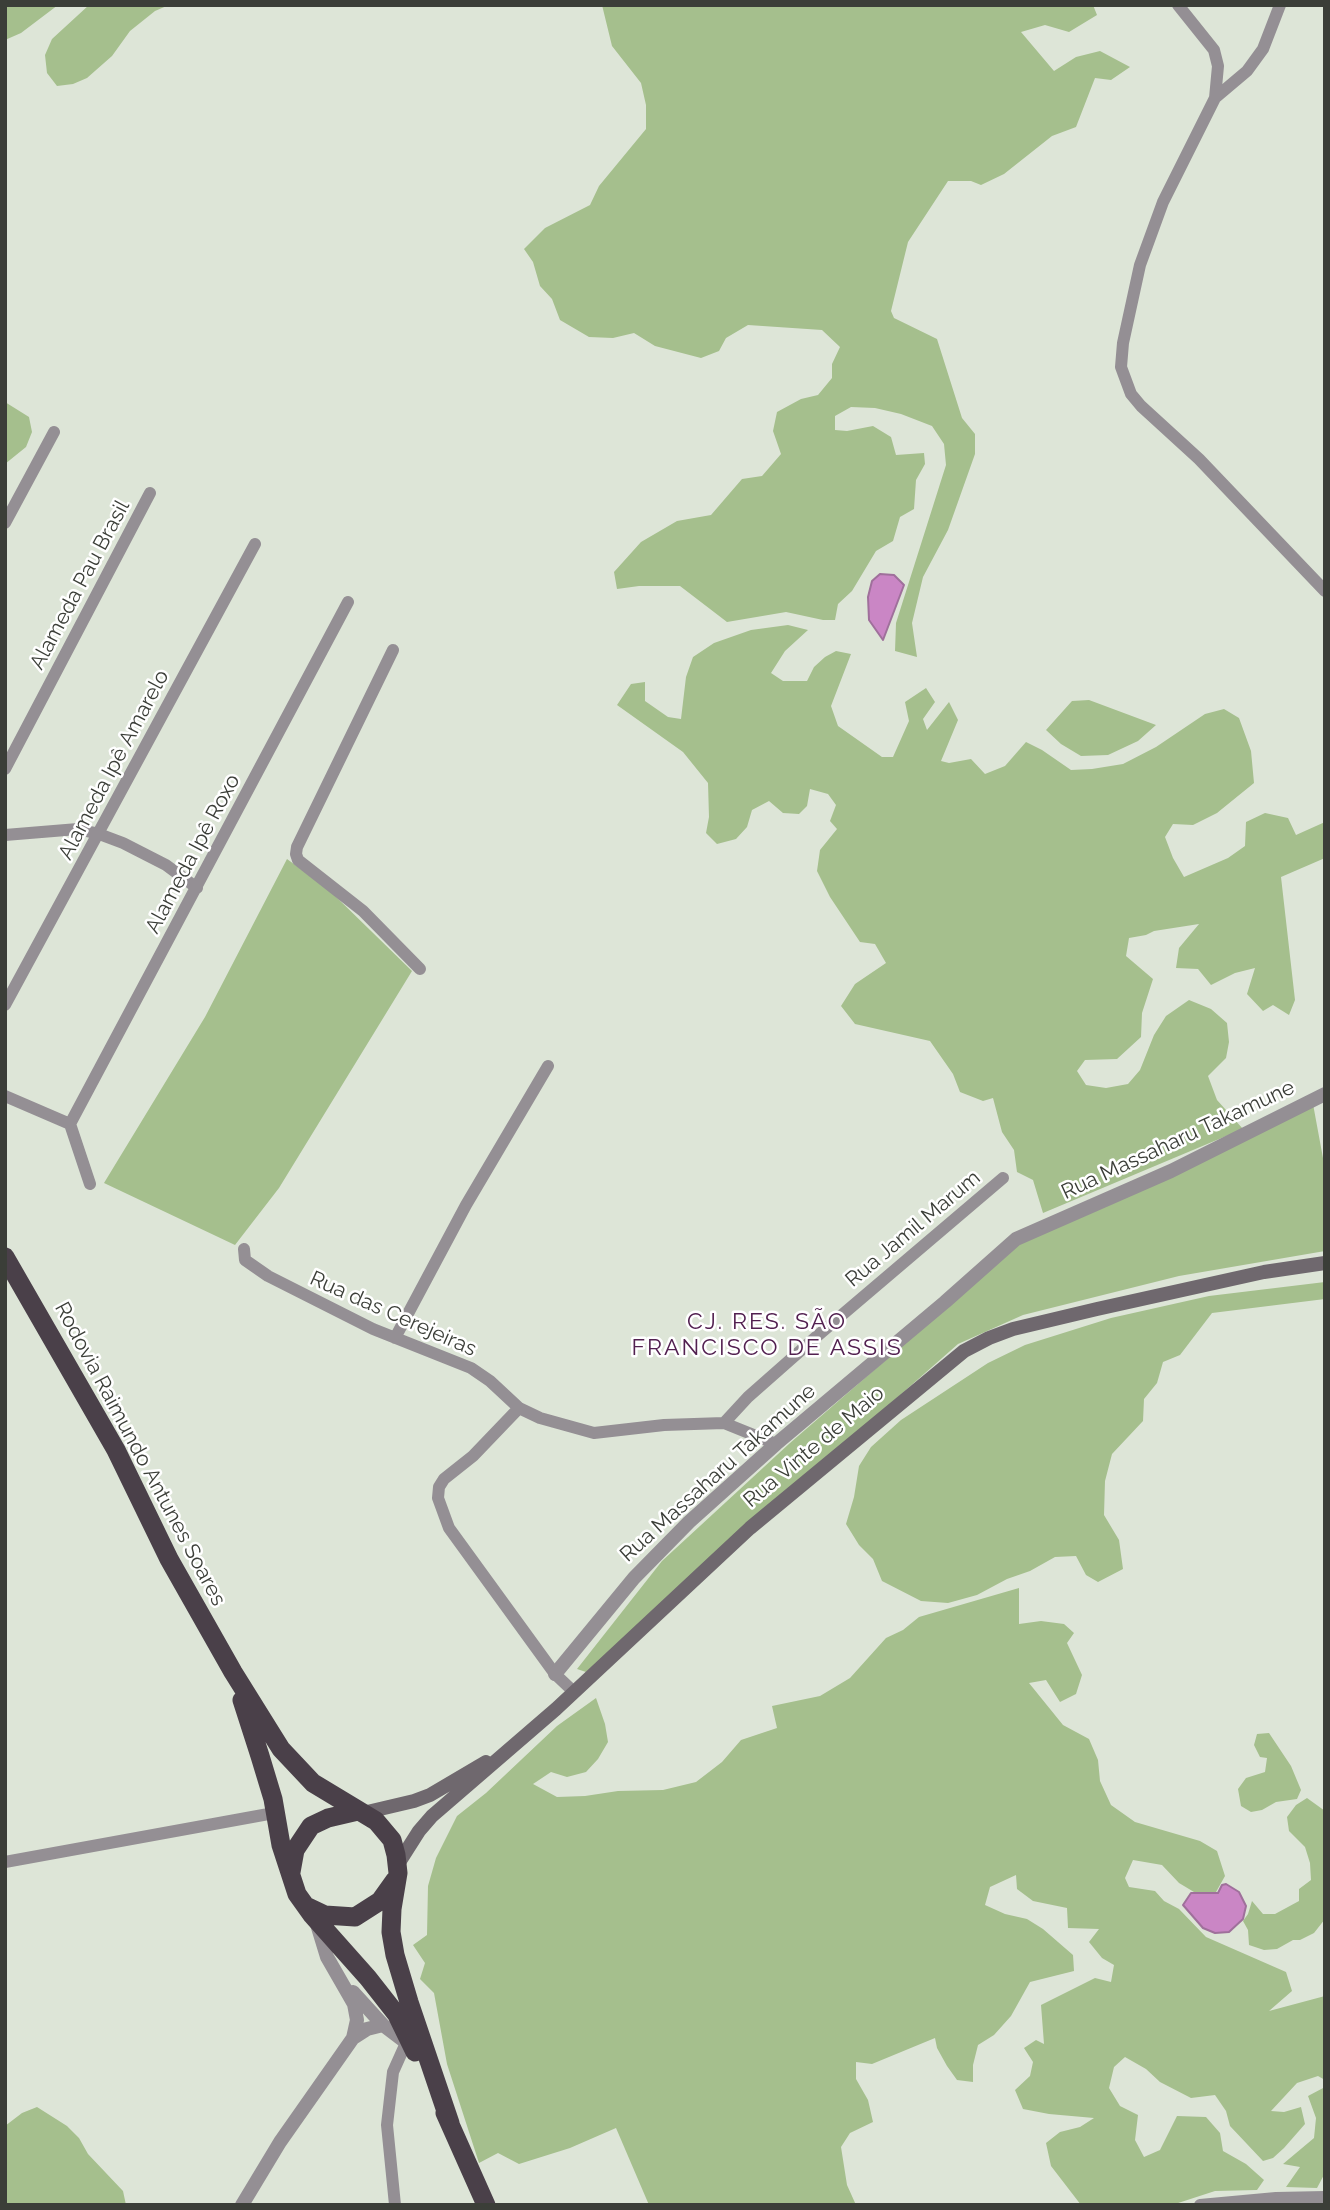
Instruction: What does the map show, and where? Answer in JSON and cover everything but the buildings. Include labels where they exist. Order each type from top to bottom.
[{"type":"highway","name":"Rodovia Raimundo Antunes Soares","points":[[5,1257],[116,1450],[169,1559],[233,1672]]},
{"type":"highway","points":[[233,1672],[281,1749],[296,1766],[313,1783],[384,1829],[394,1847],[398,1868],[391,1932],[409,2002],[450,2123]]},
{"type":"highway","points":[[233,1672],[264,1767],[290,1876],[311,1913],[397,2015],[450,2123],[486,2205]]},
{"type":"highway","points":[[290,1876],[295,1850],[311,1826],[328,1818],[360,1812]]},
{"type":"highway","points":[[311,1913],[355,1917],[380,1901],[398,1868]]},
{"type":"main road","name":"Rua Vinte de Maio","points":[[398,1868],[419,1831],[432,1816],[574,1692],[750,1528],[964,1351],[1013,1329],[1264,1272],[1325,1263]]},
{"type":"main road","name":"Rua Vinte de Maio","points":[[360,1812],[430,1795],[514,1746]]},
{"type":"street","points":[[1178,5],[1213,50],[1218,66],[1215,98],[1163,202],[1140,265],[1123,343],[1121,367],[1131,394],[1141,406],[1199,459],[1325,591]]},
{"type":"street","points":[[1215,98],[1247,71],[1263,50],[1280,5]]},
{"type":"street","points":[[5,523],[54,432]]},
{"type":"street","name":"Alameda Pau Brasil","points":[[5,769],[150,493]]},
{"type":"street","name":"Alameda Ipê Amarelo","points":[[5,1004],[255,544]]},
{"type":"street","name":"Alameda Ipê Roxo","points":[[70,1124],[348,602]]},
{"type":"street","points":[[393,650],[297,847],[296,854],[298,860],[363,911],[420,969]]},
{"type":"street","points":[[5,835],[78,829],[99,834],[166,864],[197,888]]},
{"type":"street","points":[[394,1338],[548,1066]]},
{"type":"street","name":"Rua Massaharu Takamune","points":[[555,1674],[648,1562],[776,1444],[1016,1239],[1171,1171],[1325,1094]]},
{"type":"street","points":[[5,1096],[70,1124],[90,1184]]},
{"type":"street","name":"Rua Jamil Marum","points":[[723,1423],[748,1397],[816,1337],[1003,1178]]},
{"type":"street","name":"Rua das Cerejeiras","points":[[244,1249],[245,1260],[268,1276],[394,1338],[471,1368],[490,1381],[519,1408],[570,1428],[594,1433],[664,1425],[723,1423],[776,1444]]},
{"type":"street","points":[[519,1408],[474,1456],[444,1479],[439,1487],[438,1498],[449,1528],[555,1674],[574,1692]]},
{"type":"street","points":[[5,1861],[274,1813]]},
{"type":"street","points":[[242,2205],[280,2142],[353,2038],[356,2011],[346,1987],[334,1970],[311,1913]]},
{"type":"street","points":[[334,1970],[383,2025],[410,2045],[396,2061],[387,2125],[395,2205]]},
{"type":"street","points":[[353,2038],[367,2029],[383,2025]]},
{"type":"street","points":[[1200,2205],[1276,2198],[1325,2197]]},
{"type":"green space","points":[[5,5],[58,5],[21,33],[5,40]]},
{"type":"green space","points":[[89,5],[169,5],[155,11],[130,31],[112,56],[87,78],[73,84],[57,86],[47,73],[45,55],[52,39]]},
{"type":"green space","points":[[602,5],[1093,5],[1097,15],[1069,32],[1045,25],[1021,32],[1054,71],[1076,57],[1100,51],[1130,67],[1111,80],[1095,78],[1076,127],[1052,136],[1004,174],[981,185],[971,181],[948,181],[908,242],[891,311],[894,318],[937,339],[962,418],[975,434],[975,454],[948,530],[923,577],[912,623],[917,657],[895,651],[896,623],[946,465],[944,444],[932,426],[901,414],[875,408],[851,407],[835,416],[835,430],[847,431],[873,426],[891,437],[896,455],[924,453],[925,464],[916,480],[914,509],[900,517],[893,541],[876,551],[852,591],[838,604],[835,620],[786,612],[727,622],[680,586],[617,589],[614,572],[641,542],[677,521],[711,515],[742,479],[762,476],[781,454],[773,431],[777,412],[801,399],[818,395],[832,378],[832,364],[840,347],[822,330],[748,325],[726,338],[719,351],[701,358],[655,346],[634,333],[613,338],[589,337],[560,320],[552,299],[540,286],[533,262],[524,249],[545,228],[590,205],[599,186],[646,129],[646,105],[641,83],[612,46]]},
{"type":"green space","points":[[5,402],[29,417],[32,432],[26,447],[5,464]]},
{"type":"green space","points":[[788,625],[808,630],[785,651],[771,673],[783,681],[807,681],[814,667],[825,657],[836,651],[851,654],[831,706],[838,726],[882,757],[893,757],[909,721],[905,702],[926,688],[935,702],[923,719],[927,730],[949,702],[958,720],[941,761],[949,763],[971,759],[985,774],[1005,766],[1026,742],[1071,770],[1092,769],[1123,764],[1156,747],[1205,714],[1224,709],[1239,718],[1251,751],[1254,783],[1217,813],[1193,825],[1173,824],[1165,837],[1184,877],[1228,858],[1245,846],[1246,822],[1265,813],[1288,818],[1296,835],[1325,822],[1325,858],[1281,877],[1295,1000],[1289,1015],[1273,1005],[1263,1011],[1247,994],[1255,968],[1235,973],[1211,985],[1198,969],[1176,968],[1179,948],[1199,924],[1154,931],[1129,938],[1126,956],[1153,979],[1142,1013],[1141,1037],[1117,1059],[1085,1060],[1077,1071],[1086,1085],[1106,1088],[1128,1084],[1140,1070],[1154,1035],[1166,1016],[1189,1000],[1211,1009],[1227,1023],[1229,1042],[1226,1058],[1208,1076],[1217,1100],[1243,1129],[1043,1213],[1033,1180],[1017,1172],[1014,1150],[1002,1132],[993,1098],[983,1101],[960,1092],[953,1074],[930,1041],[855,1024],[841,1006],[855,984],[886,963],[875,944],[860,942],[830,897],[817,871],[820,850],[837,829],[830,821],[836,805],[828,794],[810,789],[807,806],[799,814],[783,813],[769,801],[752,810],[747,827],[736,839],[717,844],[706,833],[709,817],[708,783],[683,752],[617,705],[631,684],[645,682],[645,701],[668,717],[681,719],[686,677],[693,657],[714,643],[751,630]]},
{"type":"green space","points":[[1089,700],[1156,725],[1138,741],[1108,755],[1081,756],[1061,744],[1046,730],[1072,701]]},
{"type":"green space","points":[[287,859],[328,889],[412,971],[279,1188],[235,1245],[104,1183],[205,1017]]},
{"type":"green space","points":[[1313,1104],[1325,1169],[1325,1251],[1179,1276],[1023,1315],[958,1344],[586,1672],[577,1669],[662,1561],[790,1443],[948,1306],[1016,1241]]},
{"type":"green space","points":[[1325,1282],[1325,1299],[1212,1313],[1180,1355],[1163,1362],[1157,1383],[1144,1399],[1143,1421],[1112,1454],[1105,1481],[1104,1515],[1119,1540],[1123,1569],[1098,1582],[1086,1575],[1076,1556],[1055,1557],[977,1595],[948,1603],[921,1601],[882,1581],[873,1559],[859,1545],[846,1524],[859,1466],[871,1447],[901,1420],[988,1363],[1025,1345],[1111,1318],[1209,1296]]},
{"type":"green space","points":[[1019,1588],[1019,1624],[1041,1621],[1064,1624],[1074,1633],[1067,1643],[1082,1675],[1076,1694],[1060,1702],[1046,1680],[1029,1683],[1063,1725],[1089,1739],[1098,1760],[1100,1781],[1111,1805],[1135,1822],[1200,1841],[1217,1851],[1225,1876],[1216,1892],[1194,1892],[1179,1883],[1162,1865],[1133,1860],[1125,1878],[1129,1887],[1155,1891],[1164,1901],[1179,1909],[1206,1937],[1286,1972],[1292,1991],[1269,2011],[1325,1996],[1325,2080],[1318,2076],[1297,2083],[1271,2111],[1284,2112],[1301,2107],[1305,2124],[1273,2158],[1263,2161],[1230,2126],[1226,2111],[1215,2095],[1191,2098],[1160,2082],[1146,2069],[1125,2057],[1114,2067],[1109,2088],[1120,2106],[1138,2115],[1135,2140],[1144,2157],[1160,2150],[1177,2116],[1206,2117],[1220,2133],[1223,2151],[1246,2164],[1264,2180],[1257,2190],[1215,2191],[1172,2205],[1081,2205],[1051,2166],[1046,2143],[1060,2132],[1080,2127],[1094,2118],[1023,2109],[1015,2090],[1030,2076],[1033,2062],[1024,2048],[1036,2040],[1044,2044],[1041,2005],[1095,1978],[1111,1982],[1114,1965],[1102,1958],[1089,1942],[1099,1929],[1068,1928],[1067,1908],[1033,1901],[1017,1889],[1016,1875],[990,1887],[985,1905],[1005,1914],[1027,1919],[1043,1929],[1073,1955],[1074,1971],[1030,1982],[1011,2016],[994,2035],[978,2045],[973,2065],[973,2082],[957,2080],[937,2048],[935,2038],[872,2064],[856,2062],[856,2079],[868,2100],[873,2122],[850,2133],[841,2147],[847,2185],[856,2205],[649,2205],[616,2128],[570,2148],[519,2164],[498,2153],[479,2163],[447,2064],[434,1993],[420,1979],[425,1963],[413,1945],[427,1935],[428,1886],[436,1858],[457,1816],[486,1793],[557,1726],[596,1698],[608,1742],[598,1759],[586,1772],[567,1777],[551,1772],[533,1784],[557,1797],[663,1790],[696,1782],[722,1762],[741,1740],[777,1728],[772,1706],[820,1696],[850,1678],[886,1638],[903,1630],[919,1617]]},
{"type":"green space","points":[[1269,1733],[1291,1766],[1301,1790],[1297,1799],[1276,1802],[1262,1810],[1251,1812],[1241,1806],[1238,1789],[1246,1778],[1265,1772],[1267,1758],[1260,1757],[1254,1745],[1257,1734]]},
{"type":"green space","points":[[1307,1798],[1325,1811],[1325,1919],[1314,1933],[1277,1949],[1264,1950],[1249,1945],[1248,1930],[1243,1921],[1252,1901],[1263,1914],[1275,1914],[1299,1901],[1299,1889],[1311,1880],[1305,1847],[1289,1831],[1287,1817],[1296,1805]]},
{"type":"green space","points":[[1325,2087],[1325,2173],[1317,2188],[1286,2187],[1300,2167],[1283,2164],[1314,2138],[1316,2118],[1308,2096]]},
{"type":"green space","points":[[37,2107],[67,2126],[79,2138],[88,2154],[123,2191],[126,2205],[5,2205],[5,2126],[22,2113]]},
{"type":"shaded area","points":[[880,574],[894,575],[904,585],[883,640],[869,620],[868,597],[872,581]]},
{"type":"shaded area","points":[[1226,1884],[1239,1892],[1246,1906],[1243,1919],[1229,1932],[1215,1933],[1203,1928],[1183,1905],[1191,1893],[1218,1893],[1222,1885]]},
{"type":"district","name":"CJ. RES. SÃO FRANCISCO DE ASSIS","points":[[767,1335]]}]
